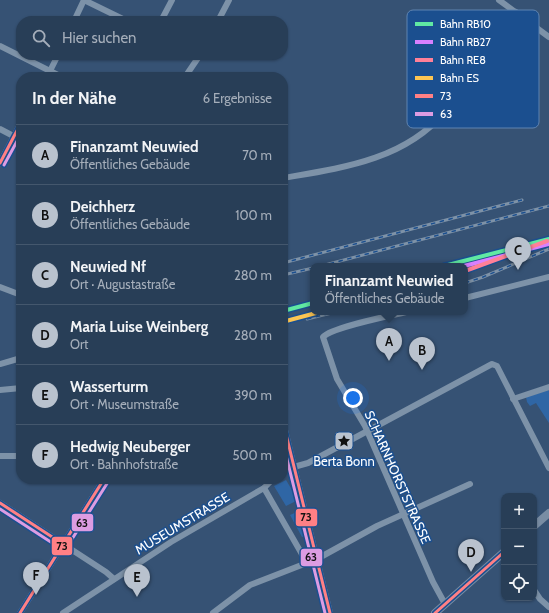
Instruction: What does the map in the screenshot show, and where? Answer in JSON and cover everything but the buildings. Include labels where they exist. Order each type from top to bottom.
[{"type":"main road","points":[[537,523],[549,513]]},
{"type":"main road","points":[[441,610],[501,555]]},
{"type":"street","points":[[76,16],[84,0],[117,16]]},
{"type":"street","points":[[164,16],[172,0]]},
{"type":"street","points":[[221,16],[229,0]]},
{"type":"street","points":[[499,0],[513,10]]},
{"type":"street","points":[[539,29],[549,37]]},
{"type":"street","points":[[0,46],[16,55]]},
{"type":"street","points":[[24,60],[45,72]]},
{"type":"street","points":[[49,72],[55,60]]},
{"type":"street","points":[[189,72],[195,60]]},
{"type":"street","points":[[288,177],[344,167],[390,154],[429,128]]},
{"type":"street","points":[[0,129],[14,136]]},
{"type":"street","points":[[0,163],[16,132]]},
{"type":"street","points":[[468,297],[549,277]]},
{"type":"street","points":[[0,287],[16,293]]},
{"type":"street","name":"SCHARNHORSTSTRASSE","points":[[394,315],[350,326],[328,333],[323,337],[337,379],[367,432],[438,593],[441,610]]},
{"type":"street","points":[[0,364],[16,359]]},
{"type":"street","points":[[288,469],[308,463],[492,364],[497,366],[549,468]]},
{"type":"street","points":[[513,399],[549,387]]},
{"type":"street","points":[[2,392],[16,389]]},
{"type":"street","points":[[288,442],[330,613]]},
{"type":"street","points":[[0,456],[16,456]]},
{"type":"street","points":[[23,612],[101,484]]},
{"type":"street","name":"MUSEUMSTRASSE","points":[[63,613],[171,542],[264,488],[268,484]]},
{"type":"street","points":[[213,613],[250,586],[316,559],[403,514],[470,484]]},
{"type":"street","points":[[264,488],[307,563]]},
{"type":"street","points":[[0,503],[106,572],[114,579]]},
{"type":"street","points":[[537,594],[549,607]]},
{"type":"shaded area","points":[[549,390],[549,423],[536,403],[530,406],[526,397]]},
{"type":"shaded area","points":[[288,483],[298,500],[286,506],[274,486],[278,484]]},
{"type":"shaded area","points":[[299,511],[306,536],[302,537],[290,515]]},
{"type":"railway","points":[[288,262],[522,200]]},
{"type":"railway","points":[[332,263],[549,206]]},
{"type":"railway","points":[[468,263],[549,242]]},
{"type":"railway","points":[[468,282],[549,249]]},
{"type":"railway","points":[[288,274],[310,269]]},
{"type":"railway","points":[[307,319],[324,315]]},
{"type":"rail line","name":"RB27","points":[[456,263],[549,239]]},
{"type":"rail line","name":"RB10","points":[[468,270],[547,241]]},
{"type":"rail line","name":"RE8","points":[[468,265],[549,244]]},
{"type":"rail line","name":"RB27","points":[[288,310],[310,304]]},
{"type":"rail line","name":"ES","points":[[288,320],[310,315]]},
{"type":"transit line","name":"73","points":[[0,163],[16,133]]},
{"type":"transit line","name":"63","points":[[4,165],[16,143]]},
{"type":"transit line","name":"73","points":[[288,442],[330,613]]},
{"type":"transit line","name":"63","points":[[288,463],[325,613]]},
{"type":"transit line","name":"73","points":[[20,613],[101,484]]},
{"type":"transit line","name":"63","points":[[0,509],[60,548],[64,549],[67,547],[107,484]]},
{"type":"transit line","name":"73","points":[[0,503],[63,544]]},
{"type":"transit line","name":"73","points":[[435,613],[501,555]]},
{"type":"place","name":"Neuwied Nf","points":[[518,270]]},
{"type":"place","name":"Finanzamt Neuwied","points":[[389,361]]},
{"type":"place","name":"Deichherz","points":[[422,370]]},
{"type":"place","name":"Berta Bonn","points":[[344,441]]},
{"type":"place","name":"Maria Luise Weinberg","points":[[471,572]]},
{"type":"place","name":"Hedwig Neuberger","points":[[36,595]]},
{"type":"place","name":"Wasserturm","points":[[137,597]]}]
